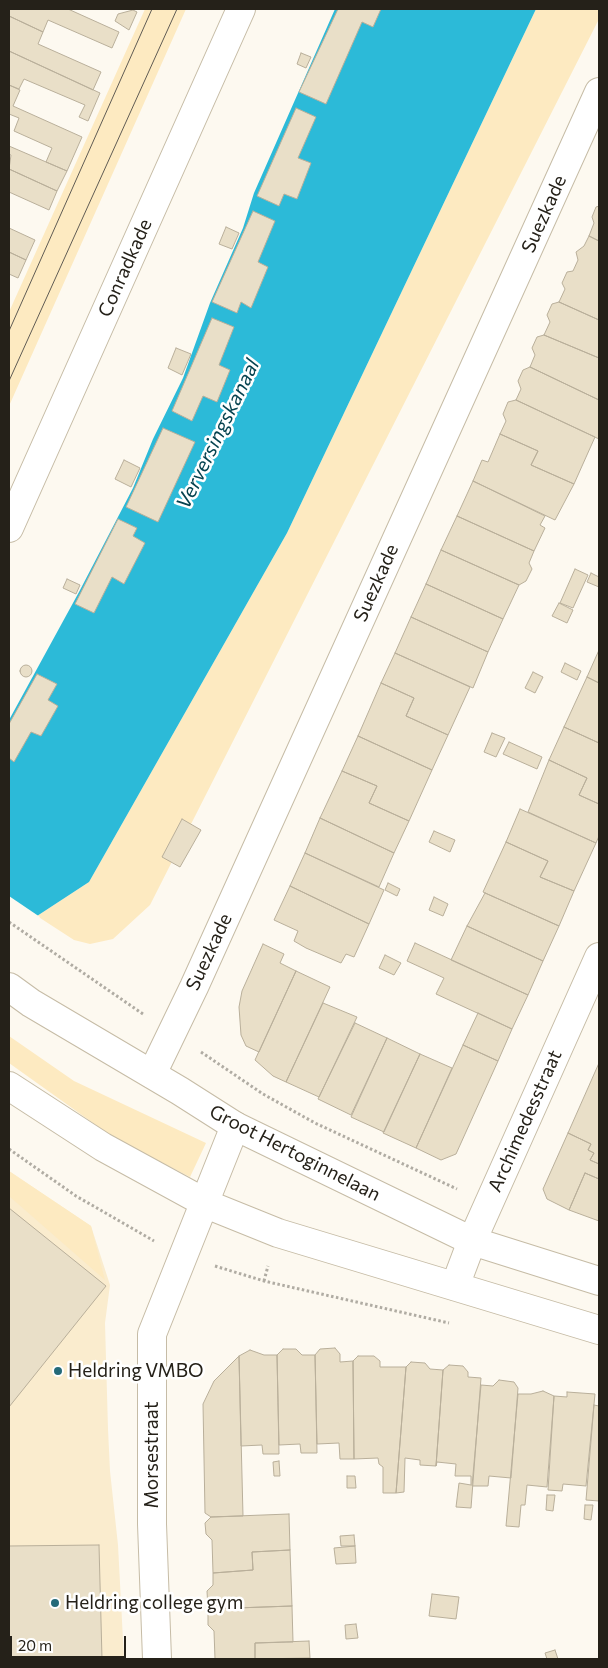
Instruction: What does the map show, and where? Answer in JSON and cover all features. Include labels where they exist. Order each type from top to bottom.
[{"type":"street","name":"Conradkade","points":[[9,528],[241,9]]},
{"type":"street","name":"Suezkade","points":[[152,1074],[266,828],[599,92]]},
{"type":"street","name":"Archimedesstraat","points":[[455,1286],[472,1241],[599,957]]},
{"type":"street","name":"Groot Hertoginnelaan","points":[[9,987],[31,1003],[152,1074],[235,1126],[472,1241],[599,1281]]},
{"type":"street","points":[[9,1086],[103,1147],[205,1202],[278,1233],[599,1330]]},
{"type":"street","points":[[205,1202],[235,1126]]},
{"type":"street","name":"Morsestraat","points":[[157,1659],[152,1515],[152,1334],[205,1202]]},
{"type":"path","name":"Groot Hertoginnelaan","points":[[9,922],[263,1094],[315,1123]]},
{"type":"path","points":[[9,1148],[76,1196],[127,1227],[184,1256],[264,1281],[455,1325]]},
{"type":"shaded area","points":[[145,9],[186,9],[9,406],[9,312]]},
{"type":"shaded area","points":[[536,9],[599,9],[599,19],[150,905],[113,939],[90,944],[74,940],[37,916],[89,882],[287,533]]},
{"type":"shaded area","points":[[9,1036],[74,1081],[206,1143],[190,1177],[114,1138],[9,1063]]},
{"type":"shaded area","name":"Heldring VMBO","points":[[9,1171],[91,1226],[110,1285],[105,1323],[108,1429],[110,1471],[118,1545],[124,1659],[9,1659]]},
{"type":"shaded area","points":[[9,1171],[91,1226],[105,1280],[9,1196]]},
{"type":"water","name":"Verversingskanaal","points":[[335,9],[536,9],[287,533],[89,882],[37,916],[9,954],[9,720],[133,488],[153,439],[183,378],[210,303],[243,228],[254,193]]},
{"type":"pier","points":[[9,896],[40,917],[9,957]]},
{"type":"building","points":[[9,9],[68,9],[119,32],[112,48],[48,20],[43,32],[9,16]]},
{"type":"building","points":[[338,9],[381,9],[373,27],[362,22],[326,104],[299,92]]},
{"type":"building","points":[[133,10],[137,12],[129,30],[115,21],[118,14]]},
{"type":"building","points":[[9,16],[43,32],[38,44],[101,72],[93,90],[9,51]]},
{"type":"building","points":[[9,51],[100,93],[88,121],[79,117],[85,105],[24,79],[19,89],[9,85]]},
{"type":"building","points":[[301,53],[311,57],[306,68],[297,64]]},
{"type":"building","points":[[9,85],[20,90],[13,106],[82,137],[67,171],[46,162],[52,148],[14,131],[19,118],[9,114]]},
{"type":"building","points":[[296,108],[316,117],[298,158],[311,163],[297,199],[284,194],[279,206],[257,196]]},
{"type":"building","points":[[9,146],[67,171],[57,191],[9,169],[11,155],[9,154]]},
{"type":"building","points":[[9,169],[57,191],[49,210],[9,192]]},
{"type":"building","points":[[599,206],[599,241],[589,236],[594,223],[592,217],[596,207]]},
{"type":"building","points":[[253,211],[275,221],[258,262],[268,267],[251,308],[241,302],[237,313],[212,302]]},
{"type":"building","points":[[226,227],[239,233],[232,249],[219,244]]},
{"type":"building","points":[[9,228],[35,240],[26,260],[9,252]]},
{"type":"building","points":[[589,236],[599,241],[599,320],[559,302],[565,289],[562,283],[567,272],[573,271],[578,260],[576,252],[584,246]]},
{"type":"building","points":[[9,252],[26,260],[18,278],[9,274]]},
{"type":"building","points":[[559,302],[599,320],[599,358],[544,335],[550,322],[547,315],[552,304]]},
{"type":"building","points":[[212,318],[234,327],[219,365],[230,370],[217,402],[203,396],[192,421],[172,411]]},
{"type":"building","points":[[544,335],[599,358],[599,400],[530,367],[535,355],[532,348],[537,337]]},
{"type":"building","points":[[176,348],[191,354],[182,375],[168,368]]},
{"type":"building","points":[[530,367],[599,400],[599,439],[516,400],[521,389],[518,381],[523,370]]},
{"type":"building","points":[[516,400],[595,437],[574,484],[531,465],[538,451],[500,434],[506,421],[503,414],[508,402]]},
{"type":"building","points":[[163,428],[195,442],[158,522],[126,507]]},
{"type":"building","points":[[500,434],[538,451],[531,465],[574,484],[555,520],[473,481],[482,460],[488,462]]},
{"type":"building","points":[[124,460],[140,468],[131,487],[115,479]]},
{"type":"building","points":[[473,481],[545,516],[540,525],[545,528],[534,551],[457,516]]},
{"type":"building","points":[[457,516],[534,551],[529,563],[532,569],[526,581],[519,585],[441,550]]},
{"type":"building","points":[[118,519],[137,528],[133,536],[145,543],[124,584],[112,577],[94,613],[75,604]]},
{"type":"building","points":[[441,550],[519,585],[503,619],[426,584]]},
{"type":"building","points":[[575,569],[588,575],[573,608],[560,603]]},
{"type":"building","points":[[591,573],[599,577],[599,587],[587,582]]},
{"type":"building","points":[[67,579],[80,585],[76,594],[63,588]]},
{"type":"building","points":[[426,584],[503,619],[488,652],[411,617]]},
{"type":"building","points":[[559,603],[573,610],[567,623],[552,616]]},
{"type":"building","points":[[411,617],[488,652],[473,688],[395,653]]},
{"type":"building","points":[[599,650],[599,683],[587,677]]},
{"type":"building","points":[[395,653],[470,687],[448,735],[406,716],[414,698],[381,683]]},
{"type":"building","points":[[565,663],[581,671],[577,680],[561,672]]},
{"type":"building","points":[[28,665],[31,666],[31,676],[24,677],[21,676],[20,669],[21,666]]},
{"type":"building","points":[[533,672],[543,677],[535,693],[525,688]]},
{"type":"building","points":[[37,674],[57,684],[48,700],[58,706],[41,736],[31,732],[14,762],[9,758],[9,724]]},
{"type":"building","points":[[587,677],[599,683],[599,743],[564,727]]},
{"type":"building","points":[[381,683],[414,698],[406,716],[448,735],[432,770],[358,736]]},
{"type":"building","points":[[564,727],[599,743],[599,804],[579,795],[587,778],[549,760]]},
{"type":"building","points":[[492,733],[505,738],[496,757],[484,752]]},
{"type":"building","points":[[358,736],[432,770],[409,821],[369,803],[377,786],[342,771]]},
{"type":"building","points":[[509,742],[542,757],[537,769],[503,754]]},
{"type":"building","points":[[549,760],[587,778],[579,795],[599,804],[599,836],[596,843],[528,812]]},
{"type":"building","points":[[342,771],[377,786],[369,803],[409,821],[394,853],[320,818]]},
{"type":"building","points":[[520,809],[596,843],[574,891],[540,877],[548,861],[506,842]]},
{"type":"building","points":[[320,818],[394,853],[379,887],[305,853]]},
{"type":"building","points":[[182,819],[201,830],[180,867],[162,857]]},
{"type":"building","points":[[434,831],[455,840],[450,852],[429,842]]},
{"type":"building","points":[[506,842],[548,861],[540,877],[574,891],[559,926],[483,892]]},
{"type":"building","points":[[305,853],[384,890],[369,924],[290,886]]},
{"type":"building","points":[[388,883],[400,889],[397,896],[385,890]]},
{"type":"building","points":[[290,886],[369,924],[354,957],[346,954],[341,963],[306,948],[294,941],[298,931],[274,920]]},
{"type":"building","points":[[485,893],[559,926],[543,961],[467,926]]},
{"type":"building","points":[[434,897],[448,904],[443,916],[429,910]]},
{"type":"building","points":[[467,926],[543,961],[528,995],[451,960]]},
{"type":"building","points":[[415,943],[528,995],[512,1029],[436,994],[444,978],[407,961]]},
{"type":"building","points":[[263,944],[284,954],[280,963],[296,971],[259,1052],[246,1046],[241,1035],[239,1007],[242,991]]},
{"type":"building","points":[[385,955],[401,963],[394,975],[379,968]]},
{"type":"building","points":[[296,971],[330,987],[286,1082],[273,1076],[255,1060]]},
{"type":"building","points":[[323,1003],[357,1017],[319,1097],[286,1082]]},
{"type":"building","points":[[478,1013],[512,1029],[498,1061],[463,1045]]},
{"type":"building","points":[[355,1023],[387,1038],[351,1115],[318,1099]]},
{"type":"building","points":[[387,1038],[420,1054],[384,1132],[351,1117]]},
{"type":"building","points":[[463,1045],[498,1061],[456,1154],[441,1160],[416,1148]]},
{"type":"building","points":[[420,1054],[452,1068],[416,1148],[383,1133]]},
{"type":"building","points":[[599,1063],[599,1164],[590,1160],[594,1153],[588,1150],[591,1144],[568,1133]]},
{"type":"building","points":[[568,1133],[591,1144],[588,1150],[594,1153],[590,1160],[599,1164],[599,1179],[585,1173],[569,1210],[547,1199],[543,1189]]},
{"type":"building","points":[[585,1173],[599,1179],[599,1221],[569,1210]]},
{"type":"building","points":[[9,1208],[106,1286],[9,1407]]},
{"type":"building","points":[[335,1348],[340,1354],[340,1362],[353,1361],[354,1459],[340,1459],[339,1443],[317,1444],[315,1355],[320,1349]]},
{"type":"building","points":[[283,1349],[296,1349],[302,1355],[315,1355],[317,1453],[301,1453],[300,1444],[279,1445],[277,1355]]},
{"type":"building","points":[[250,1350],[264,1355],[277,1355],[279,1454],[263,1454],[262,1445],[241,1446],[239,1356]]},
{"type":"building","points":[[239,1356],[243,1516],[211,1517],[205,1513],[203,1404],[214,1381]]},
{"type":"building","points":[[358,1356],[374,1356],[380,1361],[380,1367],[406,1367],[396,1493],[383,1493],[383,1467],[379,1464],[378,1458],[354,1459],[353,1361]]},
{"type":"building","points":[[411,1362],[425,1363],[430,1369],[443,1370],[436,1466],[420,1465],[420,1460],[405,1458],[404,1492],[396,1493],[406,1367]]},
{"type":"building","points":[[449,1365],[463,1366],[468,1372],[468,1377],[481,1378],[471,1508],[456,1507],[459,1483],[471,1485],[471,1476],[455,1476],[456,1464],[437,1462],[436,1466],[443,1370]]},
{"type":"building","points":[[499,1380],[514,1382],[518,1388],[511,1478],[489,1476],[488,1486],[472,1486],[481,1385],[493,1386]]},
{"type":"building","points":[[543,1391],[554,1396],[547,1487],[527,1485],[525,1505],[521,1505],[519,1527],[506,1526],[518,1394],[531,1394]]},
{"type":"building","points":[[567,1392],[595,1394],[586,1486],[563,1484],[562,1491],[548,1490],[554,1396],[567,1397]]},
{"type":"building","points":[[594,1405],[599,1406],[599,1501],[586,1500]]},
{"type":"building","points":[[279,1461],[280,1476],[274,1476],[273,1462]]},
{"type":"building","points":[[347,1476],[355,1476],[356,1488],[347,1488]]},
{"type":"building","points":[[547,1495],[555,1495],[553,1511],[546,1510]]},
{"type":"building","points":[[585,1505],[593,1505],[591,1520],[584,1519]]},
{"type":"building","points":[[289,1514],[290,1550],[252,1552],[253,1570],[213,1573],[212,1540],[206,1534],[205,1523],[211,1517]]},
{"type":"building","points":[[354,1535],[355,1546],[341,1546],[340,1536]]},
{"type":"building","name":"Heldring college gym","points":[[99,1545],[102,1659],[9,1659],[9,1546]]},
{"type":"building","points":[[355,1546],[356,1563],[336,1564],[334,1548]]},
{"type":"building","points":[[290,1550],[292,1606],[208,1609],[207,1591],[213,1585],[213,1573],[253,1570],[252,1552]]},
{"type":"building","points":[[432,1594],[459,1597],[456,1619],[429,1616]]},
{"type":"building","points":[[292,1606],[293,1642],[255,1643],[255,1659],[215,1659],[214,1631],[208,1625],[208,1609]]},
{"type":"building","points":[[356,1624],[358,1638],[346,1639],[345,1625]]},
{"type":"building","points":[[309,1641],[310,1658],[255,1659],[255,1643]]},
{"type":"building","points":[[555,1650],[558,1659],[547,1659],[545,1653]]},
{"type":"tram line","points":[[9,331],[152,9]]},
{"type":"tram line","points":[[9,381],[177,9]]},
{"type":"place","name":"Heldring VMBO","points":[[58,1371]]},
{"type":"place","name":"Heldring college gym","points":[[55,1603]]}]
